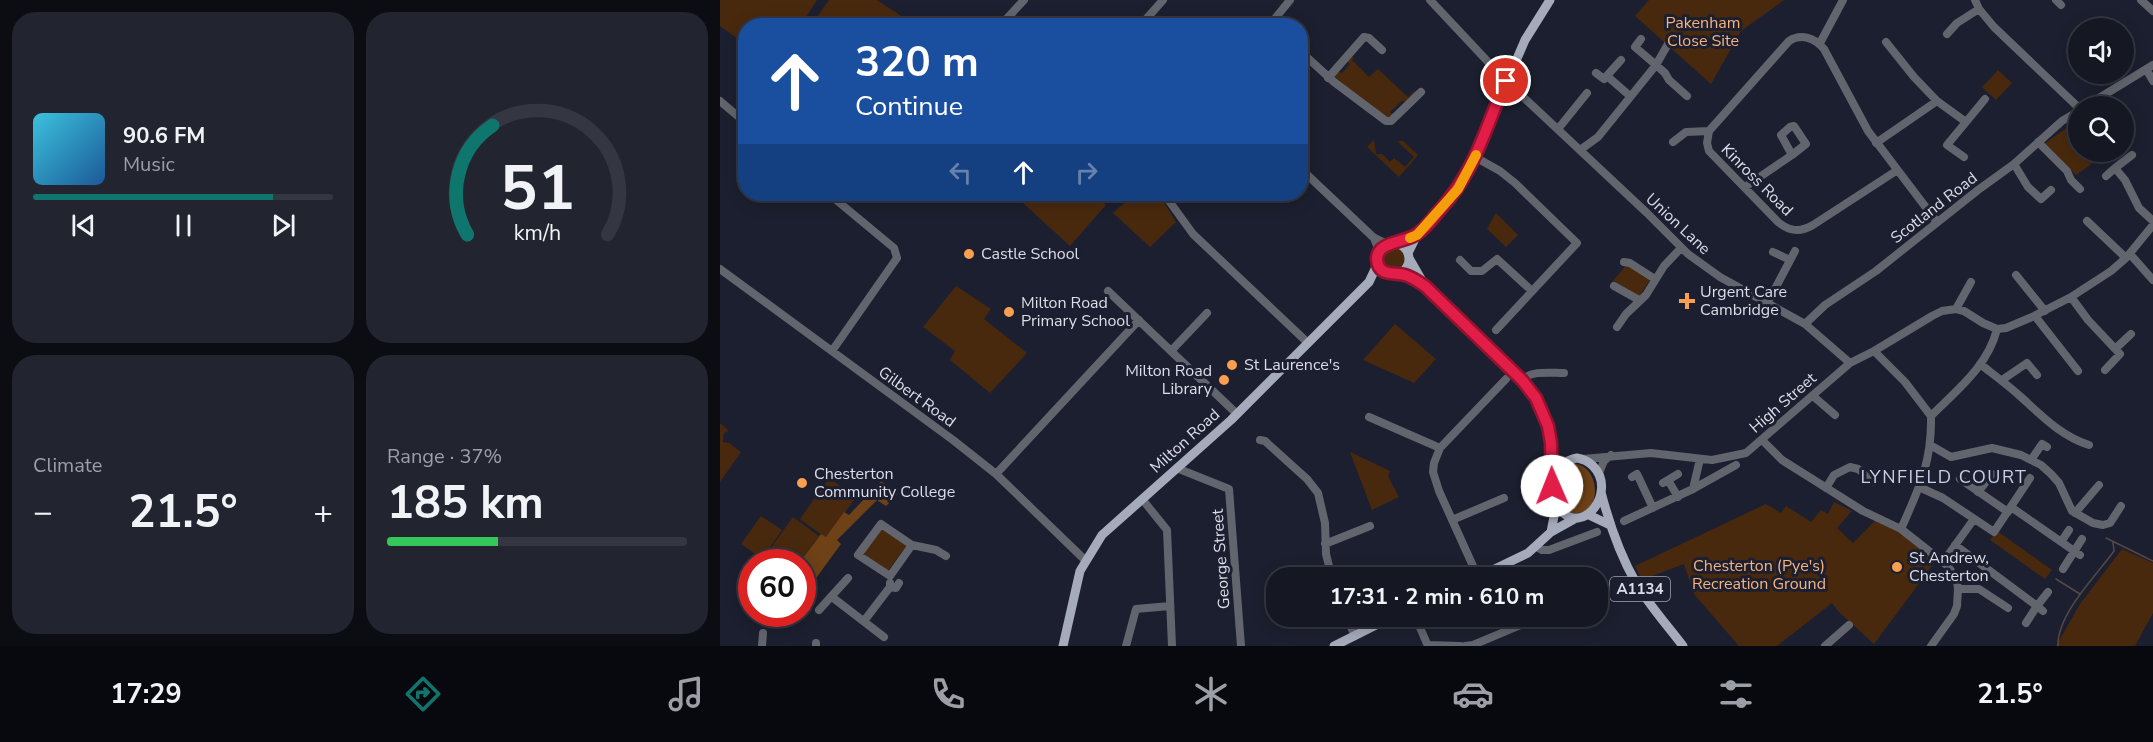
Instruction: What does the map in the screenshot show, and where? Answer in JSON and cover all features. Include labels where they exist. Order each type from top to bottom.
[{"type":"main road","points":[[1399,274],[1406,269],[1417,235],[1458,189],[1475,157],[1524,40],[1550,0]]},
{"type":"main road","points":[[1417,235],[1379,251],[1378,263],[1382,271],[1387,274],[1399,274],[1425,286],[1522,380],[1536,398],[1544,413],[1551,443],[1552,486],[1556,506],[1551,532]]},
{"type":"main road","points":[[1392,244],[1405,248],[1425,286]]},
{"type":"main road","name":"Milton Road","points":[[1063,646],[1078,578],[1085,560],[1107,529],[1179,469],[1237,414],[1369,282],[1378,263]]},
{"type":"main road","name":"Milton Road","points":[[1369,282],[1387,274]]},
{"type":"main road","points":[[1551,443],[1569,460]]},
{"type":"main road","points":[[1553,476],[1562,463],[1583,459],[1599,473],[1601,492],[1598,503],[1589,515]]},
{"type":"main road","name":"A1134","points":[[1601,492],[1610,525],[1635,582],[1683,646]]},
{"type":"main road","points":[[1556,506],[1564,514],[1576,518]]},
{"type":"main road","points":[[1500,567],[1537,547],[1551,532],[1576,518],[1589,515],[1610,525]]},
{"type":"main road","points":[[1334,646],[1373,627]]},
{"type":"street","points":[[1007,18],[1024,0]]},
{"type":"street","points":[[1147,18],[1163,0]]},
{"type":"street","points":[[1276,18],[1290,0]]},
{"type":"street","name":"Union Lane","points":[[1430,0],[1506,81],[1647,213],[1681,248],[1720,277],[1805,324],[1850,363]]},
{"type":"street","points":[[1843,0],[1820,43],[1857,113],[1876,143],[1937,222]]},
{"type":"street","points":[[1975,0],[1979,9],[1998,31],[2068,99]]},
{"type":"street","points":[[1947,34],[1957,23],[1979,9]]},
{"type":"street","name":"Kinross Road","points":[[1820,43],[1803,36],[1789,41],[1709,131],[1707,143],[1709,151],[1778,222],[1794,231],[1812,225],[1896,171]]},
{"type":"street","points":[[1328,78],[1364,37],[1369,38],[1382,50]]},
{"type":"street","points":[[1641,39],[1632,50],[1656,64],[1687,96]]},
{"type":"street","points":[[1886,42],[1937,101],[1966,122]]},
{"type":"street","points":[[1580,150],[1598,137],[1656,64],[1668,44]]},
{"type":"street","points":[[1308,59],[1328,78],[1387,122],[1391,121],[1421,92]]},
{"type":"street","points":[[1596,74],[1604,80],[1621,60]]},
{"type":"street","points":[[2102,96],[2149,67],[2153,81]]},
{"type":"street","points":[[1607,76],[1630,96]]},
{"type":"street","points":[[1558,129],[1587,93]]},
{"type":"street","points":[[1964,157],[1947,145],[1985,99]]},
{"type":"street","points":[[720,101],[738,116]]},
{"type":"street","points":[[1876,143],[1937,101]]},
{"type":"street","name":"Scotland Road","points":[[1805,324],[1825,305],[1871,274],[2014,164],[2068,118]]},
{"type":"street","name":"Kinross Road","points":[[1673,142],[1686,132],[1709,131]]},
{"type":"street","points":[[2038,142],[2067,171],[2071,180],[2080,189]]},
{"type":"street","points":[[1745,187],[1792,155]]},
{"type":"street","points":[[1475,157],[1500,171],[1577,243],[1496,330]]},
{"type":"street","points":[[2106,176],[2123,162]]},
{"type":"street","points":[[2014,164],[2028,187],[2041,199],[2050,190]]},
{"type":"street","points":[[1971,282],[1956,309],[1997,329],[2006,328],[2035,316],[2111,272],[2128,256],[2153,223],[2139,208],[2125,180],[2115,168]]},
{"type":"street","points":[[1308,176],[1374,238],[1392,244]]},
{"type":"street","points":[[832,351],[897,258],[894,249],[837,201]]},
{"type":"street","points":[[1169,201],[1192,234],[1308,343]]},
{"type":"street","points":[[2087,221],[2153,280]]},
{"type":"street","points":[[1374,238],[1379,251]]},
{"type":"street","points":[[1617,327],[1639,300],[1646,295],[1664,266],[1681,248]]},
{"type":"street","points":[[1768,302],[1795,251]]},
{"type":"street","points":[[1773,252],[1790,260]]},
{"type":"street","points":[[1460,260],[1471,271],[1482,271],[1497,259],[1532,291]]},
{"type":"street","points":[[1624,262],[1630,263],[1655,279]]},
{"type":"street","name":"Gilbert Road","points":[[720,269],[996,474],[1085,560]]},
{"type":"street","points":[[2016,275],[2045,310]]},
{"type":"street","points":[[1614,286],[1639,300]]},
{"type":"street","points":[[1108,291],[1237,414]]},
{"type":"street","points":[[2071,297],[2088,320],[2120,354],[2105,370]]},
{"type":"street","name":"High Street","points":[[1583,459],[1651,453],[1700,459],[1726,459],[1746,453],[1850,363],[1932,316],[1942,311],[1956,309]]},
{"type":"street","points":[[1171,351],[1207,313]]},
{"type":"street","points":[[2035,316],[2078,371]]},
{"type":"street","points":[[996,474],[1139,320]]},
{"type":"street","points":[[1931,416],[1980,364],[1992,345],[1997,329]]},
{"type":"street","points":[[2116,348],[2131,334]]},
{"type":"street","points":[[1874,351],[1905,382],[1931,416],[1927,467],[1901,529]]},
{"type":"street","points":[[2002,380],[2027,363],[2037,375]]},
{"type":"street","points":[[1980,364],[2002,380],[2053,426],[2075,440],[2089,445]]},
{"type":"street","points":[[1522,380],[1527,374],[1564,373]]},
{"type":"street","points":[[1473,567],[1433,472],[1435,456],[1506,379]]},
{"type":"street","points":[[1813,396],[1835,415]]},
{"type":"street","points":[[1369,417],[1440,448]]},
{"type":"street","points":[[1260,440],[1265,441],[1307,479],[1318,493],[1325,523],[1325,544],[1330,567]]},
{"type":"street","points":[[1762,440],[1782,460],[1863,511],[1901,529],[1952,571],[1958,589],[1957,606],[1954,614],[1931,646]]},
{"type":"street","points":[[2031,460],[2043,444],[2047,447]]},
{"type":"street","points":[[1930,445],[1951,457],[1992,448],[2021,454],[2041,465],[2059,483],[2075,513],[2093,523],[2103,525],[2110,523],[2121,506]]},
{"type":"street","points":[[1599,473],[1604,461],[1611,455]]},
{"type":"street","points":[[1693,489],[1700,459]]},
{"type":"street","points":[[1624,521],[1693,489],[1736,465]]},
{"type":"street","points":[[1826,488],[1834,475],[1844,468],[1854,466],[1874,482]]},
{"type":"street","name":"George Street","points":[[1179,469],[1229,489],[1242,646]]},
{"type":"street","points":[[1632,477],[1637,474],[1653,508]]},
{"type":"street","points":[[1678,474],[1665,481],[1678,496]]},
{"type":"street","points":[[1978,492],[1992,474]]},
{"type":"street","points":[[1919,487],[1943,498],[1994,532],[2030,478]]},
{"type":"street","points":[[1960,479],[2077,553]]},
{"type":"street","points":[[2075,513],[2099,485]]},
{"type":"street","points":[[1452,520],[1504,498]]},
{"type":"street","points":[[1142,499],[1167,530],[1172,646]]},
{"type":"street","points":[[1943,562],[1974,519]]},
{"type":"street","points":[[890,576],[858,555],[881,524],[912,545],[936,550],[946,556]]},
{"type":"street","points":[[1325,544],[1370,526]]},
{"type":"street","points":[[2061,542],[2069,530]]},
{"type":"street","points":[[1537,547],[1550,550],[1597,532]]},
{"type":"street","points":[[2063,569],[2077,553],[2082,539]]},
{"type":"street","points":[[864,621],[890,587],[890,576],[912,545]]},
{"type":"street","points":[[1955,545],[2040,608]]},
{"type":"street","points":[[819,610],[848,578]]},
{"type":"street","points":[[890,587],[896,588],[899,583]]},
{"type":"street","points":[[1958,589],[1979,589],[2008,608]]},
{"type":"street","points":[[2026,623],[2040,608],[2048,592]]},
{"type":"street","points":[[832,597],[885,637]]},
{"type":"street","points":[[1126,646],[1136,609],[1170,606]]},
{"type":"street","points":[[1825,646],[1849,625]]},
{"type":"street","points":[[1351,627],[1355,636]]},
{"type":"street","points":[[1420,627],[1428,646],[1473,645],[1516,627]]},
{"type":"street","points":[[762,646],[763,633]]},
{"type":"green space","points":[[720,0],[817,0],[805,18],[738,18],[738,39],[720,26]]},
{"type":"green space","points":[[829,0],[877,0],[904,18],[816,18]]},
{"type":"green space","name":"Pakenham Close Site","points":[[1649,0],[1784,0],[1741,31],[1711,84],[1635,16]]},
{"type":"green space","points":[[1351,56],[1354,58],[1352,60],[1369,77],[1378,69],[1408,97],[1414,91],[1416,93],[1406,103],[1403,100],[1390,112],[1393,115],[1387,118],[1335,79],[1338,71],[1342,73],[1350,64],[1347,61]]},
{"type":"green space","points":[[1998,70],[2012,83],[1996,100],[1982,87]]},
{"type":"green space","points":[[2068,127],[2068,162],[2094,162],[2076,175],[2044,144]]},
{"type":"green space","points":[[1374,140],[1376,154],[1382,154],[1390,162],[1394,158],[1405,167],[1414,157],[1398,142],[1400,141],[1403,141],[1418,155],[1399,177],[1367,147]]},
{"type":"green space","points":[[1021,201],[1101,201],[1106,205],[1070,246]]},
{"type":"green space","points":[[1126,201],[1163,201],[1176,222],[1150,247],[1113,213]]},
{"type":"green space","points":[[1496,213],[1518,235],[1506,247],[1487,229]]},
{"type":"green space","points":[[1393,247],[1402,250],[1405,259],[1402,268],[1393,271],[1384,268],[1381,259],[1384,250]]},
{"type":"green space","points":[[1627,264],[1651,278],[1639,297],[1613,281]]},
{"type":"green space","points":[[956,286],[991,309],[984,319],[1027,353],[990,393],[950,360],[955,351],[923,327]]},
{"type":"green space","points":[[1395,324],[1436,359],[1414,383],[1363,360]]},
{"type":"green space","points":[[720,423],[729,431],[724,433],[723,442],[729,443],[741,452],[720,482]]},
{"type":"green space","points":[[1350,452],[1390,471],[1388,476],[1399,497],[1372,510]]},
{"type":"green space","points":[[829,478],[856,497],[826,538],[800,519]]},
{"type":"green space","name":"Chesterton (Pye's) Recreation Ground","points":[[1834,502],[1852,511],[1837,528],[1853,543],[1875,521],[1900,532],[1935,562],[1874,644],[1832,603],[1777,646],[1739,646],[1694,594],[1684,564],[1642,580],[1635,566],[1766,504],[1781,513],[1786,506],[1811,522],[1821,510],[1828,514]]},
{"type":"green space","points":[[761,516],[782,530],[769,549],[748,549],[741,544]]},
{"type":"green space","points":[[793,517],[819,536],[810,549],[770,549]]},
{"type":"green space","points":[[885,528],[907,545],[887,572],[865,557],[863,551],[879,529]]},
{"type":"green space","points":[[1997,531],[2052,570],[2045,579],[1990,540]]},
{"type":"green space","points":[[2122,549],[2153,563],[2153,613],[2135,646],[2056,646],[2080,604]]},
{"type":"shaded area","points":[[1576,464],[1584,467],[1590,474],[1595,491],[1590,507],[1584,512],[1575,513],[1563,507],[1558,486],[1562,470]]},
{"type":"shaded area","points":[[881,481],[898,494],[886,506],[877,500],[837,540],[841,544],[816,578],[816,549],[810,549],[821,534],[826,537],[844,512],[849,515]]},
{"type":"waterway","points":[[2106,538],[2153,561]]},
{"type":"waterway","points":[[2058,646],[2059,634],[2064,621],[2079,596],[2114,551],[2113,542]]},
{"type":"waterway","points":[[2056,579],[2080,594]]},
{"type":"slow traffic","points":[[1410,238],[1417,235],[1458,189],[1476,155]]},
{"type":"place","name":"Castle School","points":[[969,254]]},
{"type":"place","name":"Urgent Care Cambridge","points":[[1687,301]]},
{"type":"place","name":"Milton Road Primary School","points":[[1009,312]]},
{"type":"place","name":"St Laurence's","points":[[1232,365]]},
{"type":"place","name":"Milton Road Library","points":[[1224,380]]},
{"type":"place","name":"Chesterton Community College","points":[[802,483]]},
{"type":"place","name":"St Andrew, Chesterton","points":[[1897,567]]},
{"type":"district","name":"LYNFIELD COURT","points":[[1944,477]]},
{"type":"route","points":[[1506,81],[1480,147],[1458,189],[1417,235],[1384,246],[1379,251],[1377,260],[1382,271],[1387,274],[1406,275],[1425,286],[1522,380],[1536,398],[1548,426],[1551,443],[1552,486]]}]
